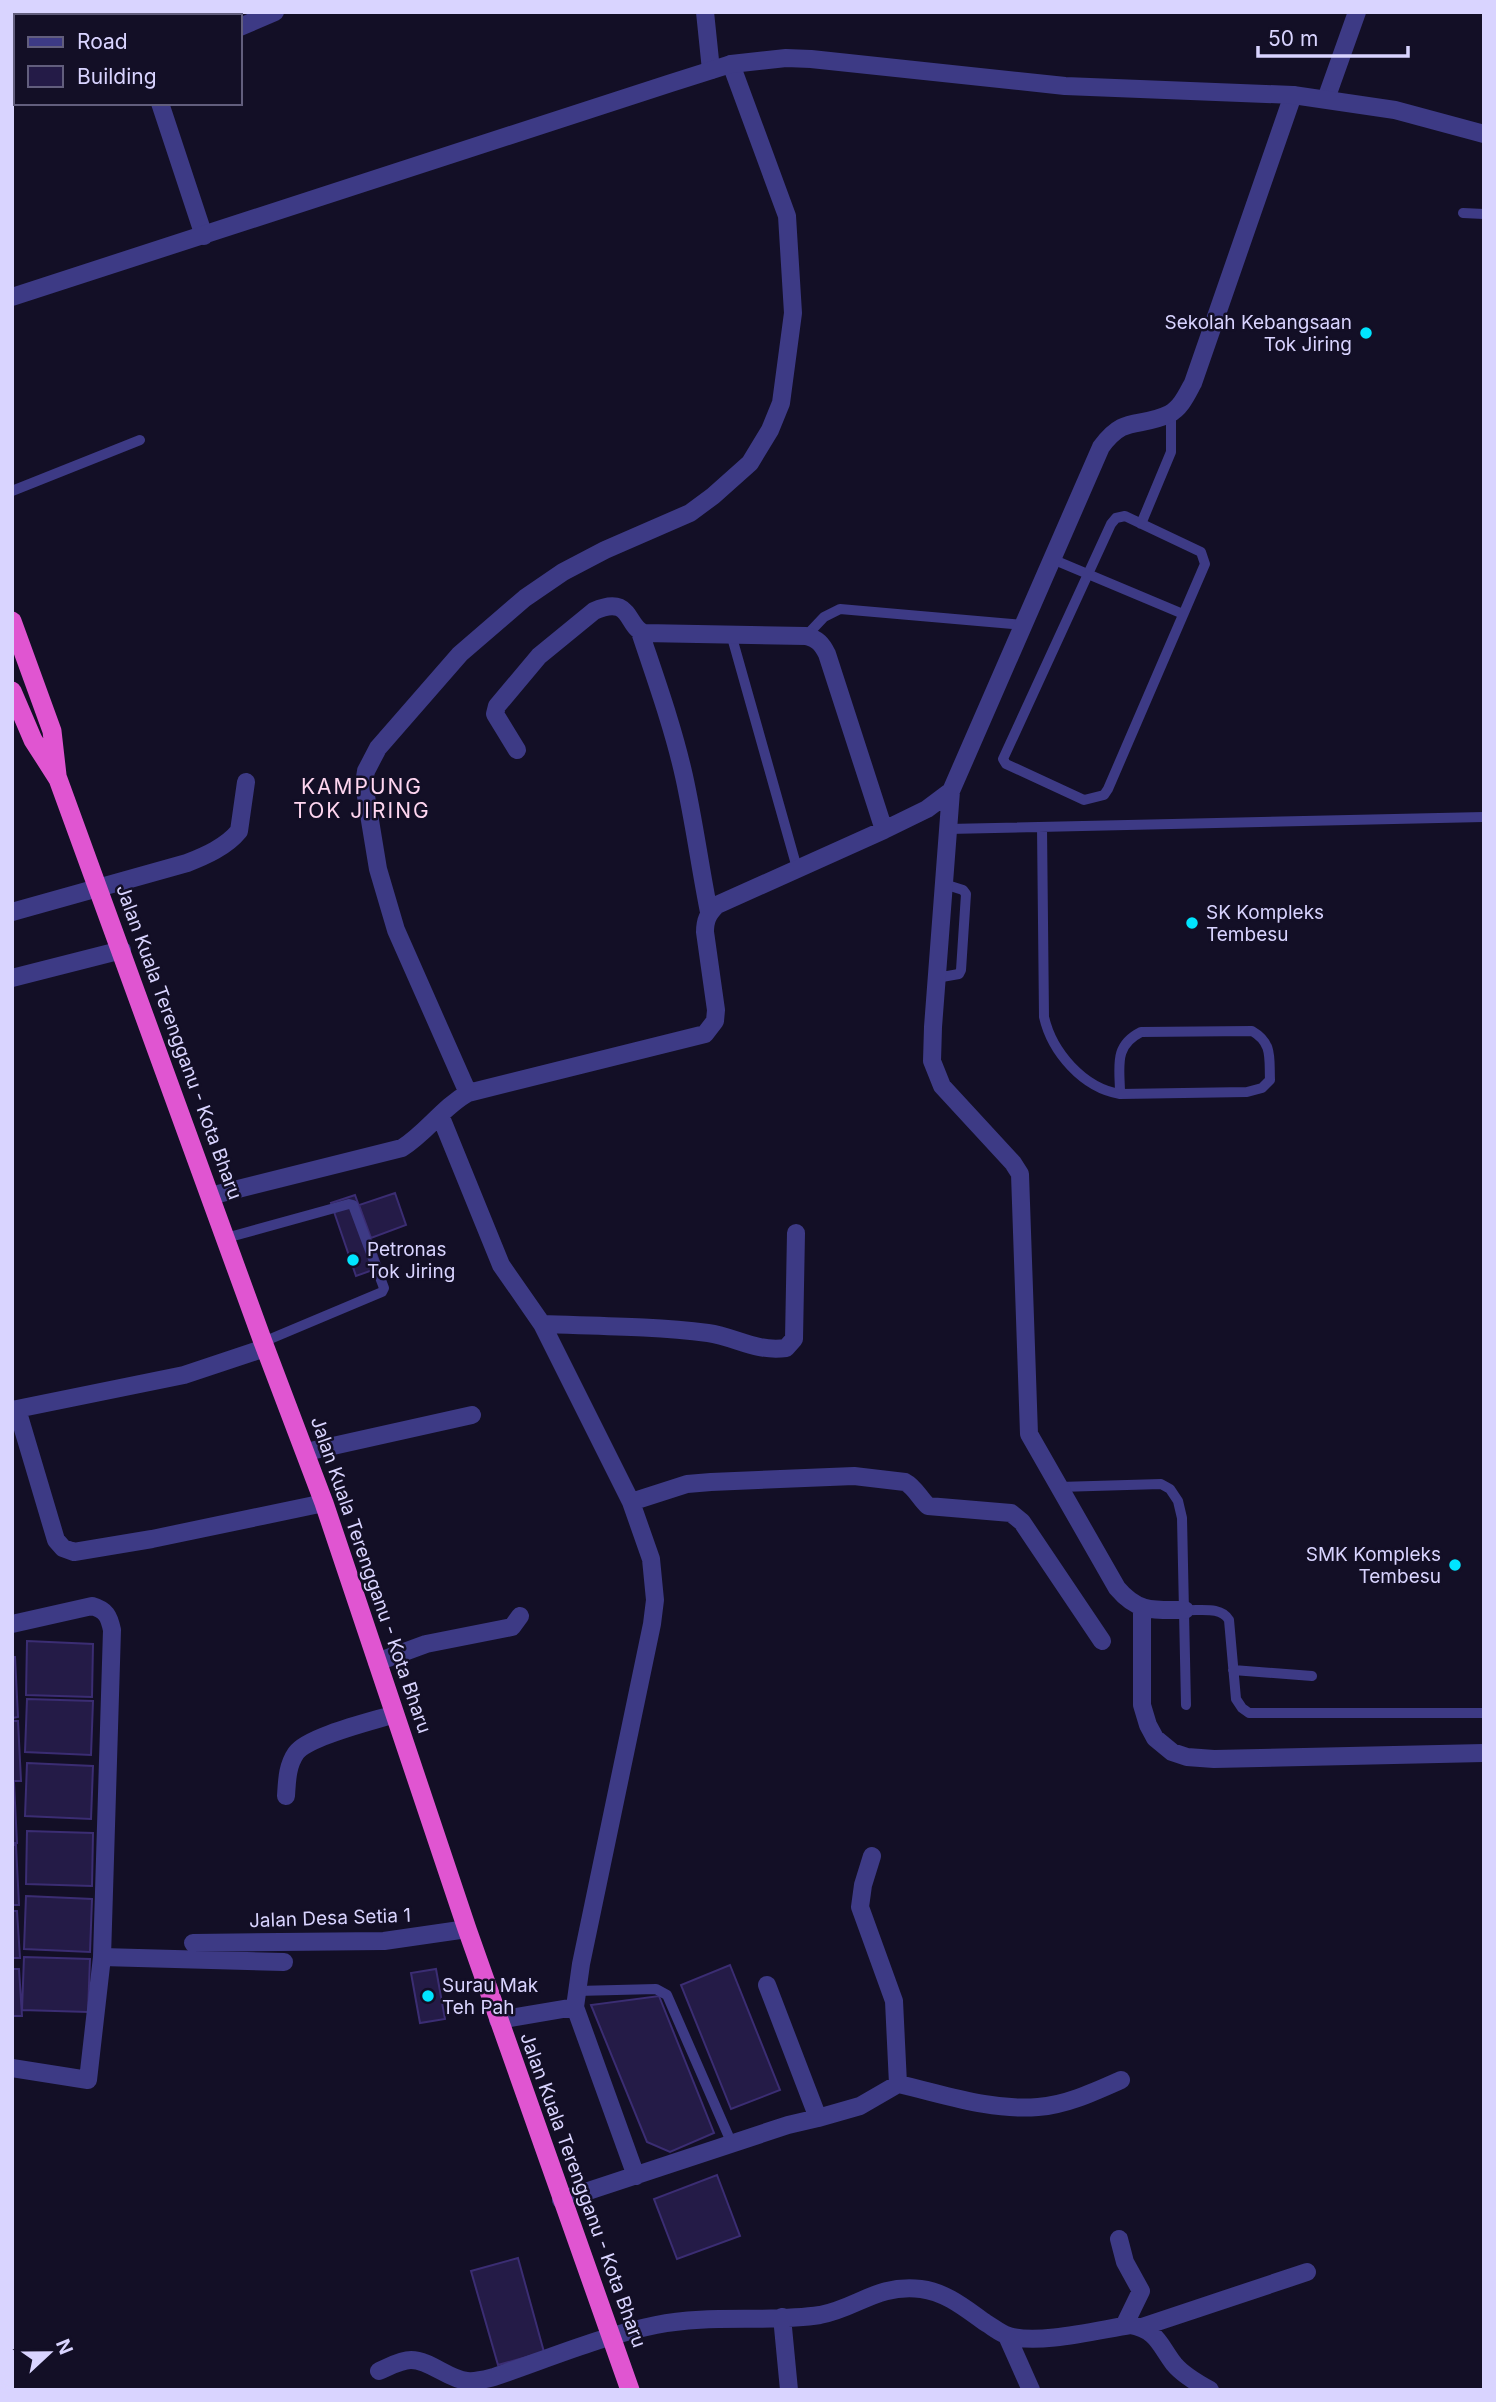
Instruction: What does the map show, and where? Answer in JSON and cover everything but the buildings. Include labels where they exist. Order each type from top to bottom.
[{"type":"highway","points":[[12,621],[52,731],[58,779]]},
{"type":"highway","points":[[12,691],[33,740],[58,779]]},
{"type":"highway","name":"Jalan Kuala Terengganu - Kota Bharu","points":[[58,779],[264,1345],[306,1452],[498,2020],[630,2390]]},
{"type":"street","points":[[242,26],[275,12]]},
{"type":"street","points":[[705,12],[711,70]]},
{"type":"street","points":[[1325,99],[1357,12]]},
{"type":"street","points":[[12,298],[731,64],[786,58],[811,59],[1065,86],[1293,95],[1395,110],[1484,134]]},
{"type":"street","points":[[468,1093],[396,930],[378,869],[365,792],[366,771],[378,748],[460,654],[525,598],[563,572],[594,556],[690,513],[750,463],[770,430],[781,403],[793,313],[787,216],[731,64]]},
{"type":"street","points":[[1185,1610],[1142,1609],[1127,1600],[1117,1588],[1029,1434],[1020,1174],[942,1086],[936,1074],[932,1061],[936,978],[951,791],[1101,447],[1113,431],[1125,425],[1171,413],[1184,400],[1193,383],[1293,95]]},
{"type":"street","points":[[161,105],[204,236]]},
{"type":"street","points":[[210,1196],[402,1148],[451,1103],[468,1093],[705,1034],[715,1021],[716,1010],[705,932],[709,912],[696,831],[683,772],[640,632],[627,613],[606,606],[594,611],[539,656],[495,713],[517,750]]},
{"type":"street","points":[[640,632],[815,638],[827,654],[884,830]]},
{"type":"street","points":[[12,912],[194,860],[234,837],[239,831],[246,782]]},
{"type":"street","points":[[709,912],[725,900],[927,809],[951,791]]},
{"type":"street","points":[[12,978],[122,950]]},
{"type":"street","points":[[440,1115],[501,1265],[542,1324],[631,1502],[651,1559],[655,1600],[576,1999],[636,2176]]},
{"type":"street","points":[[542,1324],[664,1329],[711,1334],[763,1349],[786,1348],[794,1339],[796,1233]]},
{"type":"street","points":[[264,1345],[184,1376],[15,1410],[55,1540],[74,1552],[152,1539],[324,1503]]},
{"type":"street","points":[[306,1452],[472,1415]]},
{"type":"street","points":[[631,1502],[687,1484],[854,1476],[905,1482],[912,1485],[920,1499],[928,1506],[1011,1513],[1022,1522],[1102,1641]]},
{"type":"street","points":[[12,1624],[92,1606],[103,1609],[112,1630],[102,1957],[88,2080],[12,2068]]},
{"type":"street","points":[[1142,1609],[1143,1715],[1155,1738],[1172,1752],[1187,1757],[1214,1759],[1484,1753]]},
{"type":"street","points":[[377,1662],[426,1644],[512,1627],[520,1616]]},
{"type":"street","points":[[286,1796],[288,1773],[296,1753],[309,1742],[395,1714]]},
{"type":"street","points":[[872,1856],[863,1885],[860,1907],[894,2001],[898,2084]]},
{"type":"street","name":"Jalan Desa Setia 1","points":[[193,1942],[384,1941],[467,1929]]},
{"type":"street","points":[[102,1957],[284,1962]]},
{"type":"street","points":[[767,1985],[818,2118]]},
{"type":"street","points":[[498,2020],[576,1999]]},
{"type":"street","points":[[561,2200],[788,2125],[860,2106],[898,2084],[1001,2107],[1040,2108],[1079,2098],[1121,2080]]},
{"type":"street","points":[[1119,2239],[1125,2262],[1141,2291],[1133,2327]]},
{"type":"street","points":[[380,2371],[406,2360],[414,2360],[454,2377],[467,2381],[479,2380],[611,2337],[657,2325],[824,2314],[879,2292],[922,2289],[953,2300],[1007,2336],[1029,2339],[1133,2327],[1307,2272]]},
{"type":"street","points":[[782,2317],[789,2390]]},
{"type":"street","points":[[1133,2327],[1158,2339],[1184,2374],[1210,2390]]},
{"type":"street","points":[[1007,2336],[1031,2390]]},
{"type":"lane","points":[[1463,213],[1484,214]]},
{"type":"lane","points":[[1142,524],[1171,452],[1171,413]]},
{"type":"lane","points":[[12,491],[58,470],[139,440]]},
{"type":"lane","points":[[1125,516],[1201,552],[1205,564],[1108,789],[1104,795],[1084,800],[1006,764],[1003,759],[1088,574],[1111,524],[1125,516]]},
{"type":"lane","points":[[1052,559],[1183,614]]},
{"type":"lane","points":[[806,636],[824,617],[840,609],[1023,625]]},
{"type":"lane","points":[[731,634],[797,868]]},
{"type":"lane","points":[[948,829],[1484,817]]},
{"type":"lane","points":[[1042,827],[1044,1017],[1054,1046],[1090,1083],[1104,1091],[1120,1094],[1247,1092],[1262,1088],[1269,1080],[1268,1048],[1262,1037],[1252,1031],[1141,1032],[1128,1038],[1121,1049],[1120,1094]]},
{"type":"lane","points":[[226,1238],[353,1205],[384,1288],[382,1292],[264,1345]]},
{"type":"lane","points":[[1058,1487],[1161,1484],[1170,1489],[1178,1501],[1182,1518],[1186,1705]]},
{"type":"lane","points":[[1185,1610],[1220,1611],[1227,1616],[1236,1699],[1249,1713],[1484,1713]]},
{"type":"lane","points":[[1233,1670],[1312,1676]]},
{"type":"lane","points":[[576,1999],[656,1989],[667,1995],[732,2144]]},
{"type":"place","name":"Sekolah Kebangsaan Tok Jiring","points":[[1366,333]]},
{"type":"place","name":"SK Kompleks Tembesu","points":[[1192,923]]},
{"type":"place","name":"Petronas Tok Jiring","points":[[353,1260]]},
{"type":"place","name":"SMK Kompleks Tembesu","points":[[1455,1565]]},
{"type":"place","name":"Surau Mak Teh Pah","points":[[428,1996]]},
{"type":"district","name":"KAMPUNG TOK JIRING","points":[[362,798]]}]
